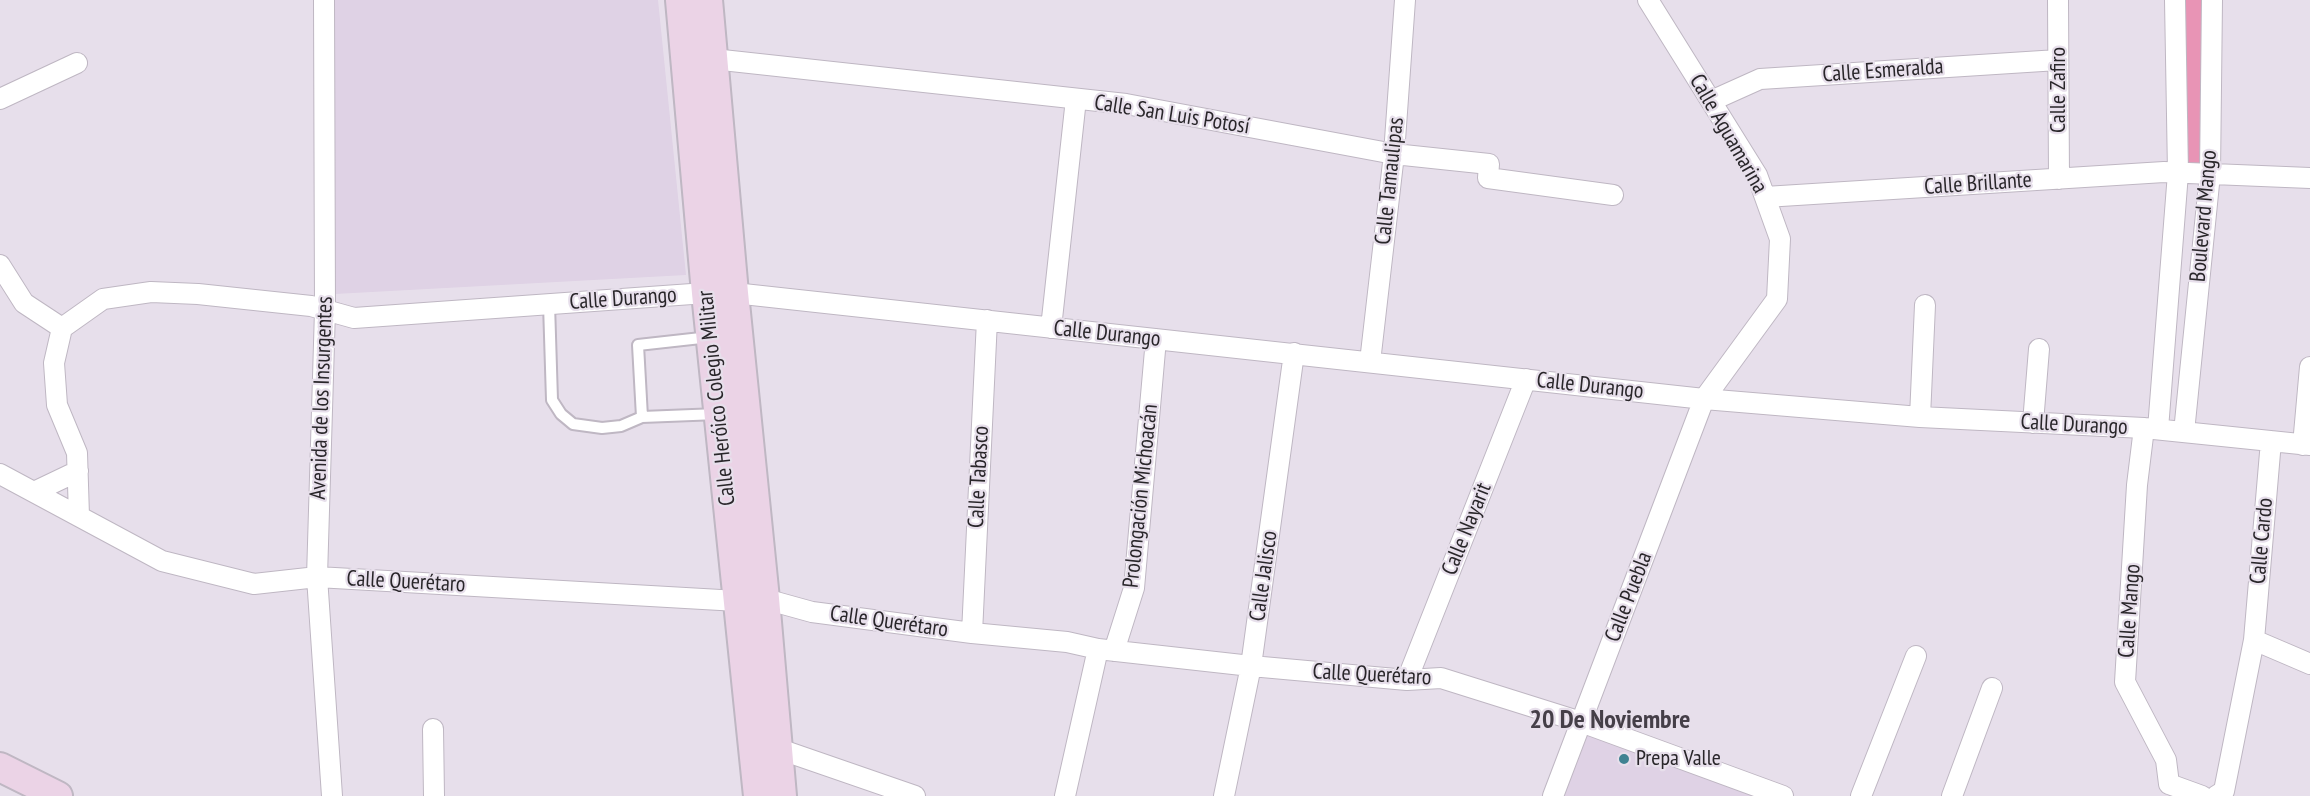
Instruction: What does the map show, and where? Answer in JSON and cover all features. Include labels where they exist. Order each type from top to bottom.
[{"type":"main road","points":[[681,11],[709,11]]},
{"type":"main road","name":"Calle Heróico Colegio Militar","points":[[681,11],[718,414],[779,749],[782,796]]},
{"type":"main road","name":"Calle Heróico Colegio Militar","points":[[709,11],[734,293],[752,600],[758,796]]},
{"type":"main road","points":[[0,767],[58,796]]},
{"type":"street","name":"Avenida de los Insurgentes","points":[[324,0],[325,310],[317,577],[332,796]]},
{"type":"street","name":"Calle Tamaulipas","points":[[1370,362],[1394,154],[1405,0]]},
{"type":"street","name":"Calle Aguamarina","points":[[1649,0],[1757,175],[1780,239],[1777,299],[1704,399]]},
{"type":"street","name":"Calle Zafiro","points":[[2058,0],[2059,179]]},
{"type":"street","name":"Boulevard Mango","points":[[2175,0],[2193,174],[2184,432]]},
{"type":"street","name":"Boulevard Mango","points":[[2151,428],[2193,174],[2212,0]]},
{"type":"street","name":"Calle San Luis Potosí","points":[[713,59],[1126,105],[1394,154],[1489,164],[1488,178],[1613,195]]},
{"type":"street","name":"Calle Esmeralda","points":[[1711,101],[1760,79],[2058,60]]},
{"type":"street","points":[[0,99],[77,63]]},
{"type":"street","points":[[1051,328],[1076,99]]},
{"type":"street","name":"Calle Brillante","points":[[1765,197],[2059,179],[2193,174],[2310,178]]},
{"type":"street","points":[[0,265],[24,303],[62,328],[54,363],[57,405],[77,453],[79,516]]},
{"type":"street","name":"Calle Durango","points":[[62,328],[103,298],[151,292],[311,306],[354,318],[706,293],[734,293],[1704,399],[1920,417],[2151,428],[2307,445]]},
{"type":"street","points":[[1920,417],[1925,305]]},
{"type":"street","name":"Calle Tabasco","points":[[972,633],[987,320]]},
{"type":"street","name":"Prolongación Michoacán","points":[[1065,796],[1106,650],[1134,588],[1156,339]]},
{"type":"street","points":[[2033,423],[2038,349]]},
{"type":"street","name":"Calle Jalisco","points":[[1224,796],[1251,666],[1294,354]]},
{"type":"street","points":[[2307,445],[2310,367]]},
{"type":"street","name":"Calle Nayarit","points":[[1407,680],[1526,379]]},
{"type":"street","name":"Calle Puebla","points":[[1553,796],[1704,399]]},
{"type":"street","name":"Calle Mango","points":[[2151,428],[2137,485],[2125,682],[2166,760],[2166,790]]},
{"type":"street","name":"Calle Cardo","points":[[2216,796],[2224,791],[2254,640],[2271,441]]},
{"type":"street","points":[[34,492],[78,471]]},
{"type":"street","name":"Calle Querétaro","points":[[0,474],[162,561],[254,584],[317,577],[752,600],[812,612],[972,633],[1067,642],[1106,650],[1407,680],[1441,678],[1581,722],[1783,796]]},
{"type":"street","points":[[2254,640],[2310,664]]},
{"type":"street","points":[[1861,796],[1916,656]]},
{"type":"street","points":[[1952,796],[1992,688]]},
{"type":"street","points":[[433,729],[434,796]]},
{"type":"street","points":[[779,749],[915,796]]},
{"type":"street","points":[[2166,790],[2202,796]]},
{"type":"lane","points":[[549,304],[552,400],[561,414],[573,424],[602,428],[621,426],[642,417],[718,414]]},
{"type":"lane","points":[[642,417],[638,345],[710,337]]},
{"type":"shaded area","points":[[333,0],[658,0],[686,275],[335,294]]},
{"type":"shaded area","points":[[2175,0],[2212,0],[2210,174],[2178,173]]},
{"type":"shaded area","name":"Prepa Valle","points":[[1581,722],[1783,796],[1553,796]]},
{"type":"place","name":"Prepa Valle","points":[[1624,759]]},
{"type":"district","name":"20 De Noviembre","points":[[1610,721]]}]
